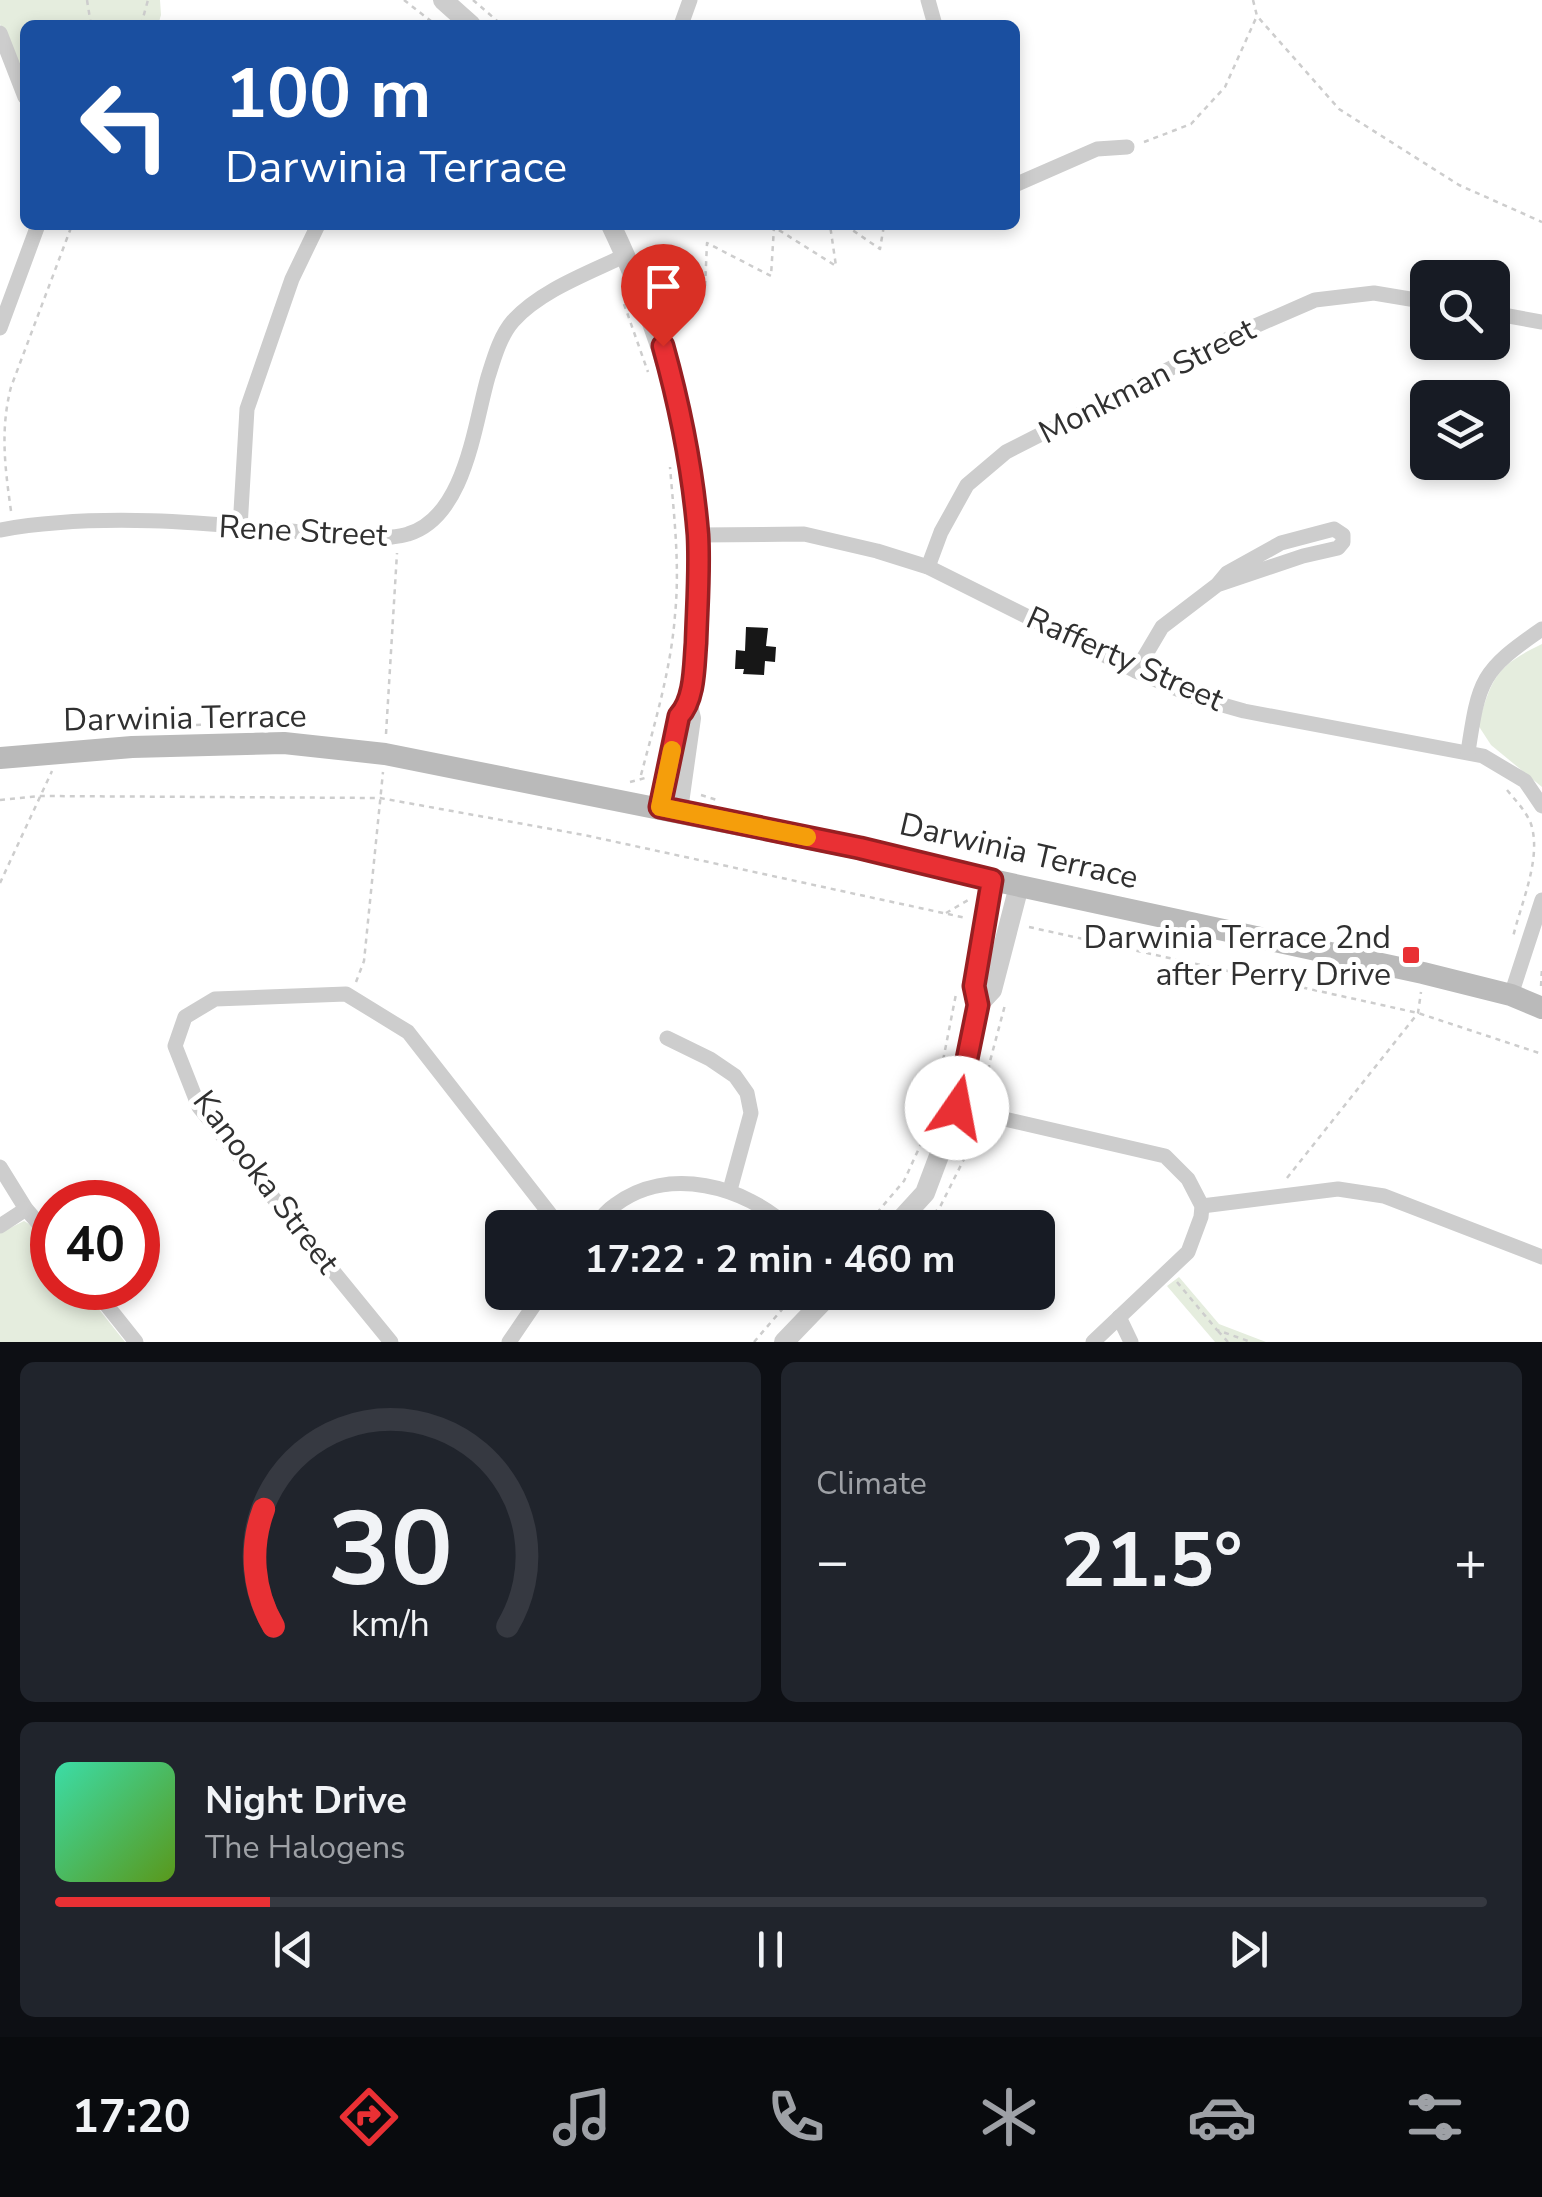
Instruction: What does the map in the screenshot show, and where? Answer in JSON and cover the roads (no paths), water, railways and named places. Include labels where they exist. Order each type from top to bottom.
[{"type":"main road","name":"Darwinia Terrace","points":[[0,758],[132,747],[284,744],[385,754],[669,808],[1423,972],[1511,995],[1542,1008]]},
{"type":"street","points":[[443,0],[465,20]]},
{"type":"street","points":[[0,33],[20,85]]},
{"type":"street","points":[[1020,183],[1097,149],[1127,147]]},
{"type":"street","points":[[0,328],[6,293],[36,230]]},
{"type":"street","points":[[240,528],[247,409],[280,312],[316,230]]},
{"type":"street","points":[[614,230],[648,305],[676,394],[698,535],[694,666],[688,708],[679,716],[669,808]]},
{"type":"street","name":"Rene Street","points":[[7,529],[42,523],[122,520],[378,539],[427,525],[447,507],[461,475],[494,355],[512,322],[538,300],[626,255]]},
{"type":"street","name":"Monkman Street","points":[[928,567],[967,485],[1006,452],[1246,330],[1315,300],[1374,293],[1410,299]]},
{"type":"street","points":[[1510,317],[1542,322]]},
{"type":"street","points":[[1136,671],[1162,627],[1245,562],[1296,537],[1334,529],[1344,537],[1338,548],[1217,585]]},
{"type":"street","name":"Rafferty Street","points":[[698,535],[804,534],[877,550],[928,567],[1198,698],[1244,711],[1484,756],[1525,781],[1542,806]]},
{"type":"street","points":[[1468,752],[1477,694],[1500,658],[1542,628]]},
{"type":"street","points":[[910,1210],[925,1193],[957,1108],[978,1005],[974,986],[992,880]]},
{"type":"street","points":[[978,1005],[992,990],[1019,886]]},
{"type":"street","points":[[1511,995],[1542,900]]},
{"type":"street","name":"Kanooka Street","points":[[391,1342],[200,1107],[175,1046],[185,1017],[214,999],[346,994],[408,1032],[548,1210]]},
{"type":"street","points":[[667,1038],[710,1059],[735,1076],[748,1093],[751,1113],[730,1190]]},
{"type":"street","points":[[957,1108],[1165,1156],[1188,1179],[1202,1206],[1188,1252],[1093,1342]]},
{"type":"street","points":[[0,1166],[30,1214]]},
{"type":"street","points":[[609,1210],[652,1188],[694,1184],[730,1190],[770,1210]]},
{"type":"street","points":[[1202,1206],[1338,1188],[1384,1196],[1542,1258]]},
{"type":"street","points":[[0,1226],[26,1209]]},
{"type":"street","points":[[111,1310],[136,1342]]},
{"type":"street","points":[[509,1342],[531,1310]]},
{"type":"street","points":[[784,1342],[815,1310]]},
{"type":"street","points":[[1119,1317],[1130,1342]]},
{"type":"place","name":"Darwinia Terrace 2nd after Perry Drive","points":[[1411,955]]}]
